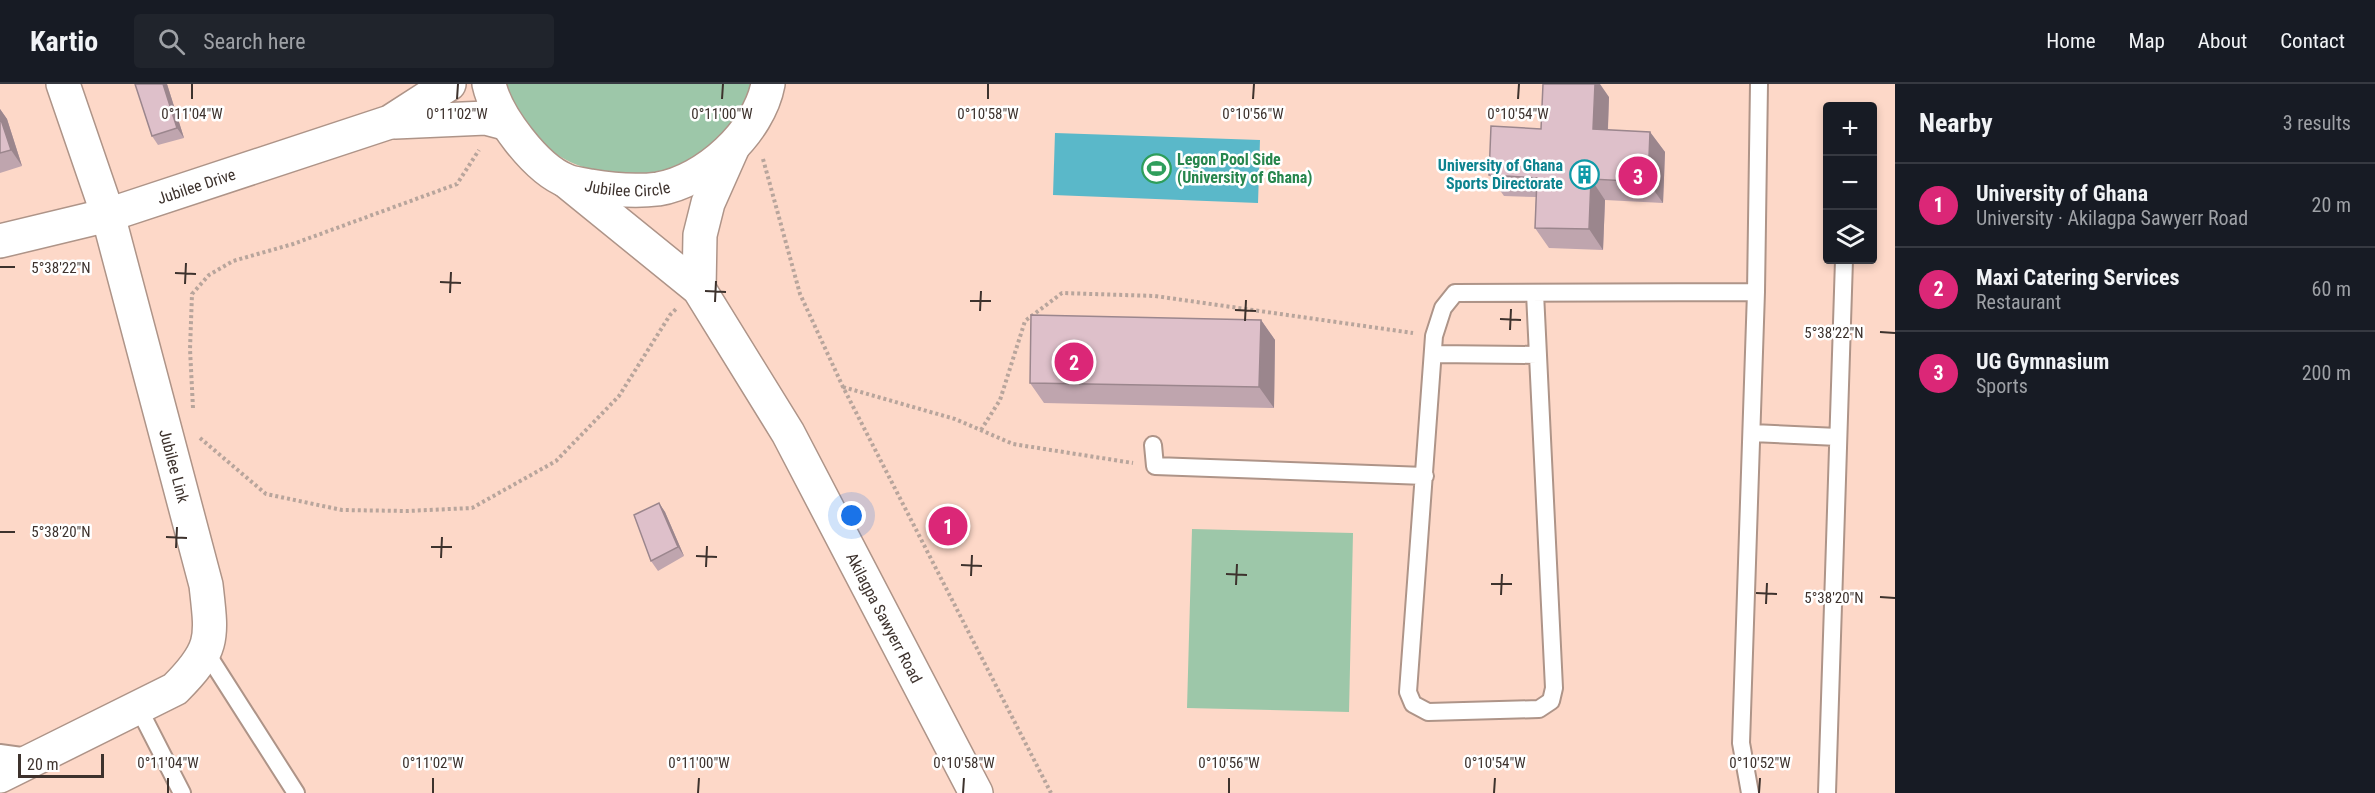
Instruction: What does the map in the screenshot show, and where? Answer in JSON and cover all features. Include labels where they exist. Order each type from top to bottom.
[{"type":"street","name":"Jubilee Link","points":[[0,776],[175,689],[194,670],[206,652],[210,626],[206,585],[179,438],[108,215],[63,84]]},
{"type":"street","name":"Jubilee Drive","points":[[0,241],[108,215],[390,122],[449,84]]},
{"type":"street","name":"Jubilee Circle","points":[[489,84],[491,94],[505,123],[536,159],[566,181],[618,191],[660,189],[698,174],[732,149],[753,122],[768,84]]},
{"type":"street","name":"Jubilee Drive","points":[[390,122],[486,118],[505,123]]},
{"type":"street","points":[[699,288],[700,235],[708,203],[732,149]]},
{"type":"street","name":"Akilagpa Sawyerr Road","points":[[566,181],[699,288],[788,433],[976,793]]},
{"type":"lane","points":[[1750,793],[1741,742],[1756,292],[1759,84]]},
{"type":"lane","points":[[1827,793],[1844,264]]},
{"type":"lane","points":[[1535,293],[1554,688],[1551,701],[1539,709],[1428,712],[1413,704],[1408,692],[1434,336],[1443,308],[1455,294],[1535,293],[1756,292]]},
{"type":"lane","points":[[1434,354],[1538,355]]},
{"type":"lane","points":[[1752,434],[1838,436]]},
{"type":"lane","points":[[1153,445],[1155,466],[1425,476]]},
{"type":"lane","points":[[206,652],[296,793]]},
{"type":"lane","points":[[138,707],[182,793]]},
{"type":"lane","points":[[0,753],[36,758]]},
{"type":"path","points":[[753,122],[800,294],[843,387],[1051,793]]},
{"type":"path","points":[[505,123],[485,140],[457,184],[293,244],[233,261],[209,275],[192,294],[190,350],[193,415],[179,438],[266,494],[342,510],[407,511],[472,507],[556,461],[619,396],[670,315],[699,288]]},
{"type":"path","points":[[981,430],[1000,400],[1025,321],[1062,293],[1155,296],[1434,336]]},
{"type":"path","points":[[843,387],[955,419],[1013,444],[1155,466]]},
{"type":"shaded area","points":[[0,84],[1895,84],[1895,793],[0,793]]},
{"type":"green space","points":[[504,84],[753,84],[736,117],[713,144],[684,164],[666,171],[639,175],[603,172],[560,157],[533,135],[513,105]]},
{"type":"green space","points":[[1192,529],[1353,533],[1349,712],[1187,708]]},
{"type":"water","name":"Legon Pool Side (University of Ghana)","points":[[1055,133],[1260,140],[1258,203],[1053,195]]},
{"type":"building","points":[[135,84],[163,84],[177,128],[152,136]]},
{"type":"building","name":"University of Ghana Sports Directorate","points":[[1543,84],[1595,84],[1593,129],[1650,132],[1648,182],[1591,179],[1589,229],[1535,228],[1537,178],[1489,175],[1491,126],[1541,129]]},
{"type":"building","points":[[0,117],[11,150],[0,153]]},
{"type":"building","points":[[1031,315],[1261,320],[1259,387],[1030,383]]},
{"type":"building","points":[[659,503],[678,547],[651,561],[634,515]]},
{"type":"place","name":"Legon Pool Side (University of Ghana)","points":[[1156,168]]},
{"type":"place","name":"University of Ghana Sports Directorate","points":[[1584,174]]},
{"type":"place","name":"UG Gymnasium","points":[[1638,176]]},
{"type":"place","name":"Maxi Catering Services","points":[[1074,362]]},
{"type":"place","name":"University of Ghana","points":[[948,526]]}]
